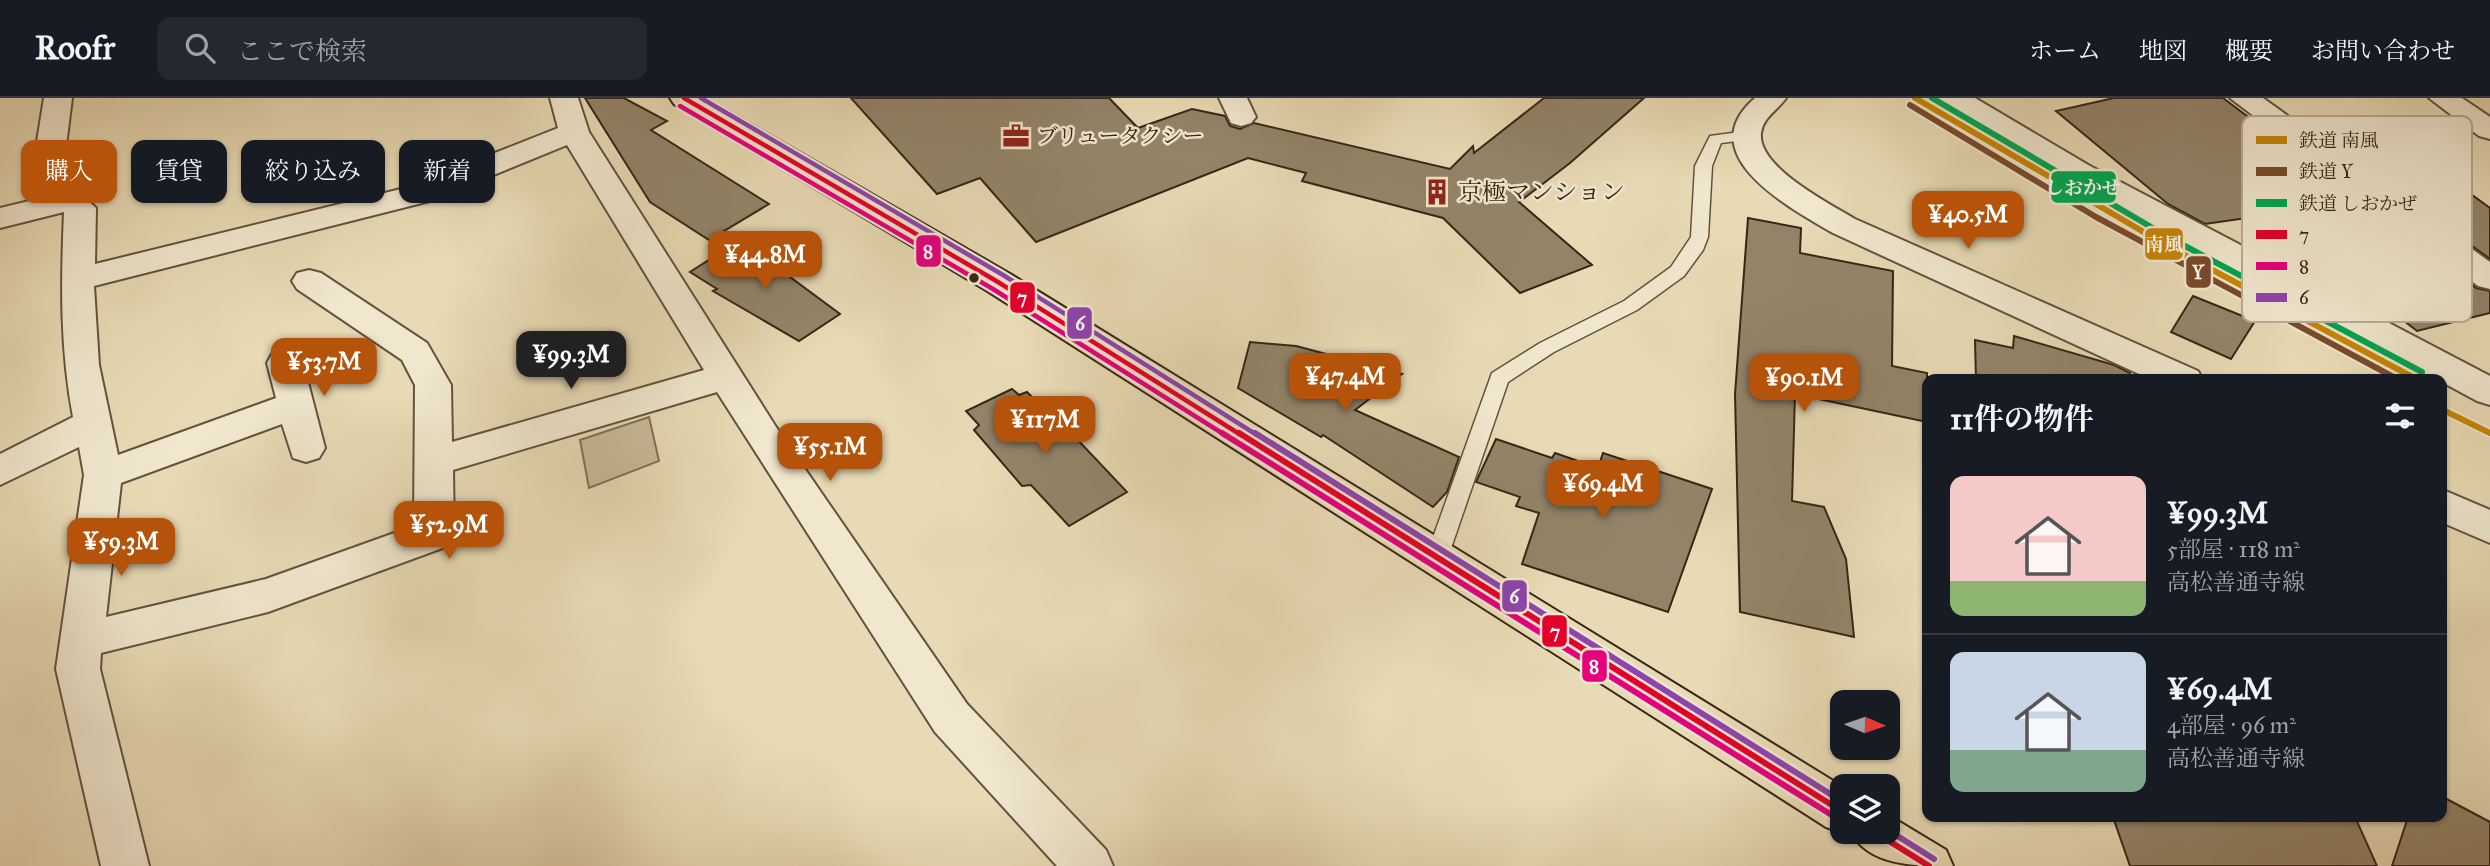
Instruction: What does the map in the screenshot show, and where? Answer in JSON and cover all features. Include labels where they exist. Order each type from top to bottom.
[{"type":"main road","points":[[684,98],[998,282],[1830,804]]},
{"type":"main road","points":[[1894,844],[1929,866]]},
{"type":"street","points":[[52,140],[58,98]]},
{"type":"street","points":[[1772,98],[1755,108],[1746,123],[1747,144],[1759,167],[1804,204],[2172,374]]},
{"type":"street","points":[[1954,98],[2091,179],[2242,260]]},
{"type":"street","points":[[2244,98],[2269,116]]},
{"type":"street","points":[[2443,98],[2469,116]]},
{"type":"street","points":[[78,279],[419,194],[569,115],[725,377],[951,718],[1089,866]]},
{"type":"street","points":[[2472,118],[2490,130]]},
{"type":"street","points":[[0,218],[63,203]]},
{"type":"street","points":[[74,203],[80,208],[78,279],[81,365],[103,475],[78,669],[125,866]]},
{"type":"street","points":[[2472,265],[2490,278]]},
{"type":"street","points":[[82,640],[268,595],[434,535],[433,386],[415,352],[309,281]]},
{"type":"street","points":[[2359,322],[2490,392]]},
{"type":"street","points":[[285,363],[306,448]]},
{"type":"street","points":[[433,462],[725,377]]},
{"type":"street","points":[[103,475],[296,405]]},
{"type":"street","points":[[0,471],[92,424]]},
{"type":"street","points":[[2447,507],[2490,528]]},
{"type":"lane","points":[[1437,557],[1499,378],[1518,362],[1550,344],[1605,321],[1677,272],[1695,249],[1703,221],[1701,169],[1707,150],[1716,139],[1747,136]]},
{"type":"shaded area","points":[[649,417],[659,461],[589,488],[580,440]]},
{"type":"building","points":[[585,98],[624,98],[667,121],[651,130],[769,204],[709,240],[650,202]]},
{"type":"building","points":[[851,98],[1109,98],[1138,128],[1192,109],[1225,116],[1230,126],[1240,129],[1254,123],[1450,169],[1473,146],[1474,153],[1544,98],[1644,98],[1570,163],[1519,202],[1592,265],[1520,293],[1443,218],[1302,181],[1306,173],[1248,158],[1036,242],[980,178],[937,194]]},
{"type":"building","points":[[2114,98],[2223,98],[2247,116],[2242,116],[2242,219],[2205,224],[2168,204],[2056,111]]},
{"type":"building","points":[[2472,195],[2490,208],[2490,259],[2472,246]]},
{"type":"building","points":[[1748,218],[1801,228],[1800,253],[1893,271],[1892,366],[1927,373],[1922,374],[1922,421],[1795,394],[1792,501],[1824,507],[1846,559],[1854,637],[1740,612],[1735,394]]},
{"type":"building","points":[[740,240],[840,314],[799,341],[713,291],[717,289],[690,272]]},
{"type":"building","points":[[2472,285],[2490,291],[2490,313],[2472,317]]},
{"type":"building","points":[[2193,296],[2242,316],[2242,322],[2254,322],[2231,359],[2171,332]]},
{"type":"building","points":[[2405,322],[2454,322],[2417,331]]},
{"type":"building","points":[[2014,336],[2114,365],[2130,374],[1976,374],[1975,340],[2013,348]]},
{"type":"building","points":[[1250,342],[1296,346],[1402,374],[1355,410],[1459,457],[1447,492],[1433,507],[1323,435],[1321,437],[1238,388]]},
{"type":"building","points":[[1012,389],[1019,395],[1027,392],[1052,418],[1058,419],[1127,492],[1069,526],[1031,485],[1022,486],[974,430],[979,425],[966,411]]},
{"type":"building","points":[[1496,439],[1552,458],[1555,453],[1598,468],[1603,453],[1712,489],[1668,612],[1522,564],[1539,513],[1516,506],[1520,497],[1476,482]]},
{"type":"building","points":[[2447,799],[2490,822],[2490,866],[2392,866],[2406,822],[2447,822]]},
{"type":"building","points":[[2115,822],[2357,822],[2377,866],[2130,866]]},
{"type":"rail line","name":"南風","points":[[1915,98],[2164,244],[2242,286]]},
{"type":"rail line","name":"しおかぜ","points":[[1932,98],[2168,237],[2242,276]]},
{"type":"rail line","name":"Y","points":[[1910,105],[2096,217],[2242,296]]},
{"type":"rail line","name":"Y","points":[[2291,322],[2388,374]]},
{"type":"rail line","name":"南風","points":[[2310,322],[2407,374]]},
{"type":"rail line","name":"しおかぜ","points":[[2328,322],[2422,372]]},
{"type":"rail line","name":"南風","points":[[2447,412],[2490,433]]},
{"type":"transit line","name":"7","points":[[684,98],[998,282],[1830,804]]},
{"type":"transit line","name":"6","points":[[701,98],[1003,275],[1830,794]]},
{"type":"transit line","name":"8","points":[[680,106],[993,289],[1830,814]]},
{"type":"transit line","name":"6","points":[[1900,838],[1934,859]]},
{"type":"transit line","name":"7","points":[[1894,844],[1929,866]]},
{"type":"place","name":"ブリュータクシー","points":[[1016,136]]},
{"type":"place","name":"京極マンション","points":[[1437,192]]}]
